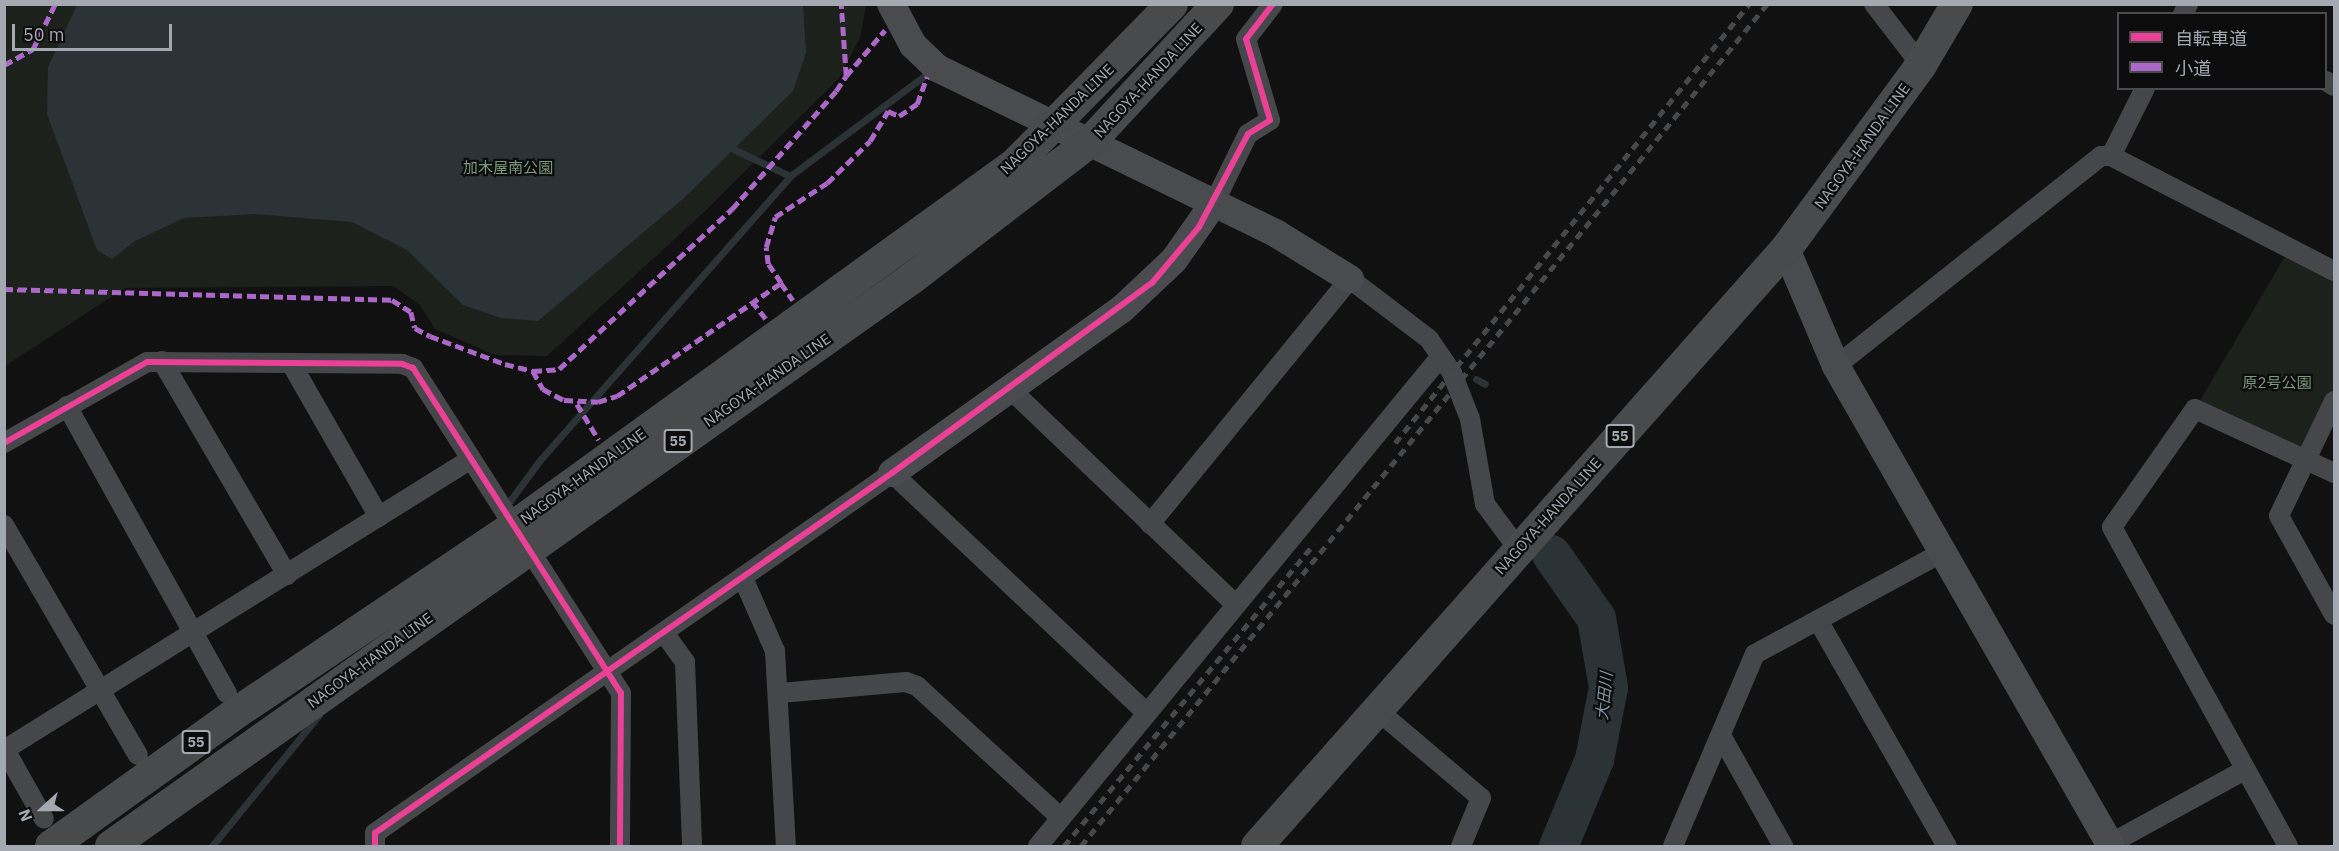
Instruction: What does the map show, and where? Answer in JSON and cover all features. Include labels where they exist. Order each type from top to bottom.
[{"type":"main road","name":"NAGOYA-HANDA LINE","points":[[111,846],[1015,164],[1054,127],[1172,4]]},
{"type":"main road","name":"NAGOYA-HANDA LINE","points":[[47,833],[519,538],[911,279],[1091,141],[1218,4]]},
{"type":"main road","name":"NAGOYA-HANDA LINE","points":[[1257,846],[1786,249],[1921,65],[1957,4]]},
{"type":"street","points":[[891,4],[913,45],[937,68],[1054,127],[1091,141],[1314,254],[1411,323],[1441,356],[1470,419],[1485,504],[1519,550]]},
{"type":"street","points":[[375,846],[375,833],[743,578],[1152,283],[1215,203],[1248,134],[1270,120],[1246,39],[1273,4]]},
{"type":"street","points":[[1874,4],[1921,65]]},
{"type":"street","points":[[2111,156],[2144,90]]},
{"type":"street","points":[[1836,366],[2101,156],[2111,156],[2334,271]]},
{"type":"street","points":[[1786,249],[1836,366],[1945,551],[2109,846],[2243,771]]},
{"type":"street","points":[[1150,525],[1350,279]]},
{"type":"street","points":[[1038,846],[1441,356]]},
{"type":"street","points":[[162,361],[287,574]]},
{"type":"street","points":[[4,443],[131,368],[162,361],[292,365],[402,364],[413,368],[468,461],[610,669],[621,693],[620,846]]},
{"type":"street","points":[[292,365],[379,517]]},
{"type":"street","points":[[1009,388],[1236,605]]},
{"type":"street","points":[[2334,401],[2304,459],[2279,516],[2334,615]]},
{"type":"street","points":[[67,406],[190,633],[226,694]]},
{"type":"street","points":[[2288,846],[2243,771],[2112,527],[2195,409],[2334,473]]},
{"type":"street","points":[[47,833],[5,749],[468,461]]},
{"type":"street","points":[[892,472],[1146,712]]},
{"type":"street","points":[[4,525],[138,755]]},
{"type":"street","points":[[1673,846],[1723,739],[1755,654],[1819,622],[1945,551]]},
{"type":"street","points":[[743,578],[775,651],[780,693],[786,846]]},
{"type":"street","points":[[1819,622],[1947,846]]},
{"type":"street","points":[[664,633],[684,662],[692,846]]},
{"type":"street","points":[[780,693],[906,682],[917,686],[1060,817]]},
{"type":"street","points":[[1377,710],[1481,798],[1461,846]]},
{"type":"street","points":[[1723,739],[1782,846]]},
{"type":"green space","name":"加木屋南公園","points":[[5,5],[866,5],[860,38],[839,78],[704,212],[547,356],[495,355],[435,329],[420,305],[393,286],[125,288],[5,366]]},
{"type":"green space","name":"原2号公園","points":[[2290,248],[2334,271],[2334,401],[2304,459],[2195,409]]},
{"type":"shaded area","name":"加木屋南公園","points":[[77,5],[803,5],[806,53],[793,91],[683,199],[538,321],[501,318],[463,305],[407,250],[352,222],[255,214],[184,218],[135,241],[112,259],[97,250],[47,114],[48,67]]},
{"type":"waterway","points":[[504,509],[540,460],[790,176],[927,74]]},
{"type":"waterway","points":[[727,146],[790,176]]},
{"type":"waterway","points":[[1476,379],[1485,384]]},
{"type":"waterway","points":[[1546,547],[1551,554]]},
{"type":"waterway","name":"大田川","points":[[1551,554],[1596,618],[1608,687],[1594,759],[1558,846]]},
{"type":"waterway","points":[[212,846],[319,715]]},
{"type":"railway","points":[[1395,443],[1749,4]]},
{"type":"railway","points":[[1081,846],[1767,4]]},
{"type":"railway","points":[[1064,846],[1314,544]]},
{"type":"marked path","points":[[4,65],[33,49],[55,4]]},
{"type":"marked path","points":[[4,289],[392,300],[411,312],[415,328],[430,336],[505,364],[533,371],[559,369],[732,209],[836,91],[846,76],[841,4]]},
{"type":"marked path","points":[[846,76],[885,30]]},
{"type":"marked path","points":[[781,283],[768,264],[766,247],[775,217],[827,183],[870,141],[888,111],[899,116],[917,104],[927,77]]},
{"type":"marked path","points":[[533,371],[543,389],[564,400],[598,402],[617,396],[781,283],[793,300]]},
{"type":"marked path","points":[[752,301],[767,320]]},
{"type":"marked path","points":[[577,404],[599,440]]},
{"type":"cycle path","points":[[375,846],[375,833],[892,473],[1152,283],[1199,227],[1248,134],[1270,120],[1246,39],[1273,4]]},
{"type":"cycle path","points":[[4,443],[147,362],[402,364],[413,368],[621,693],[620,846]]}]
